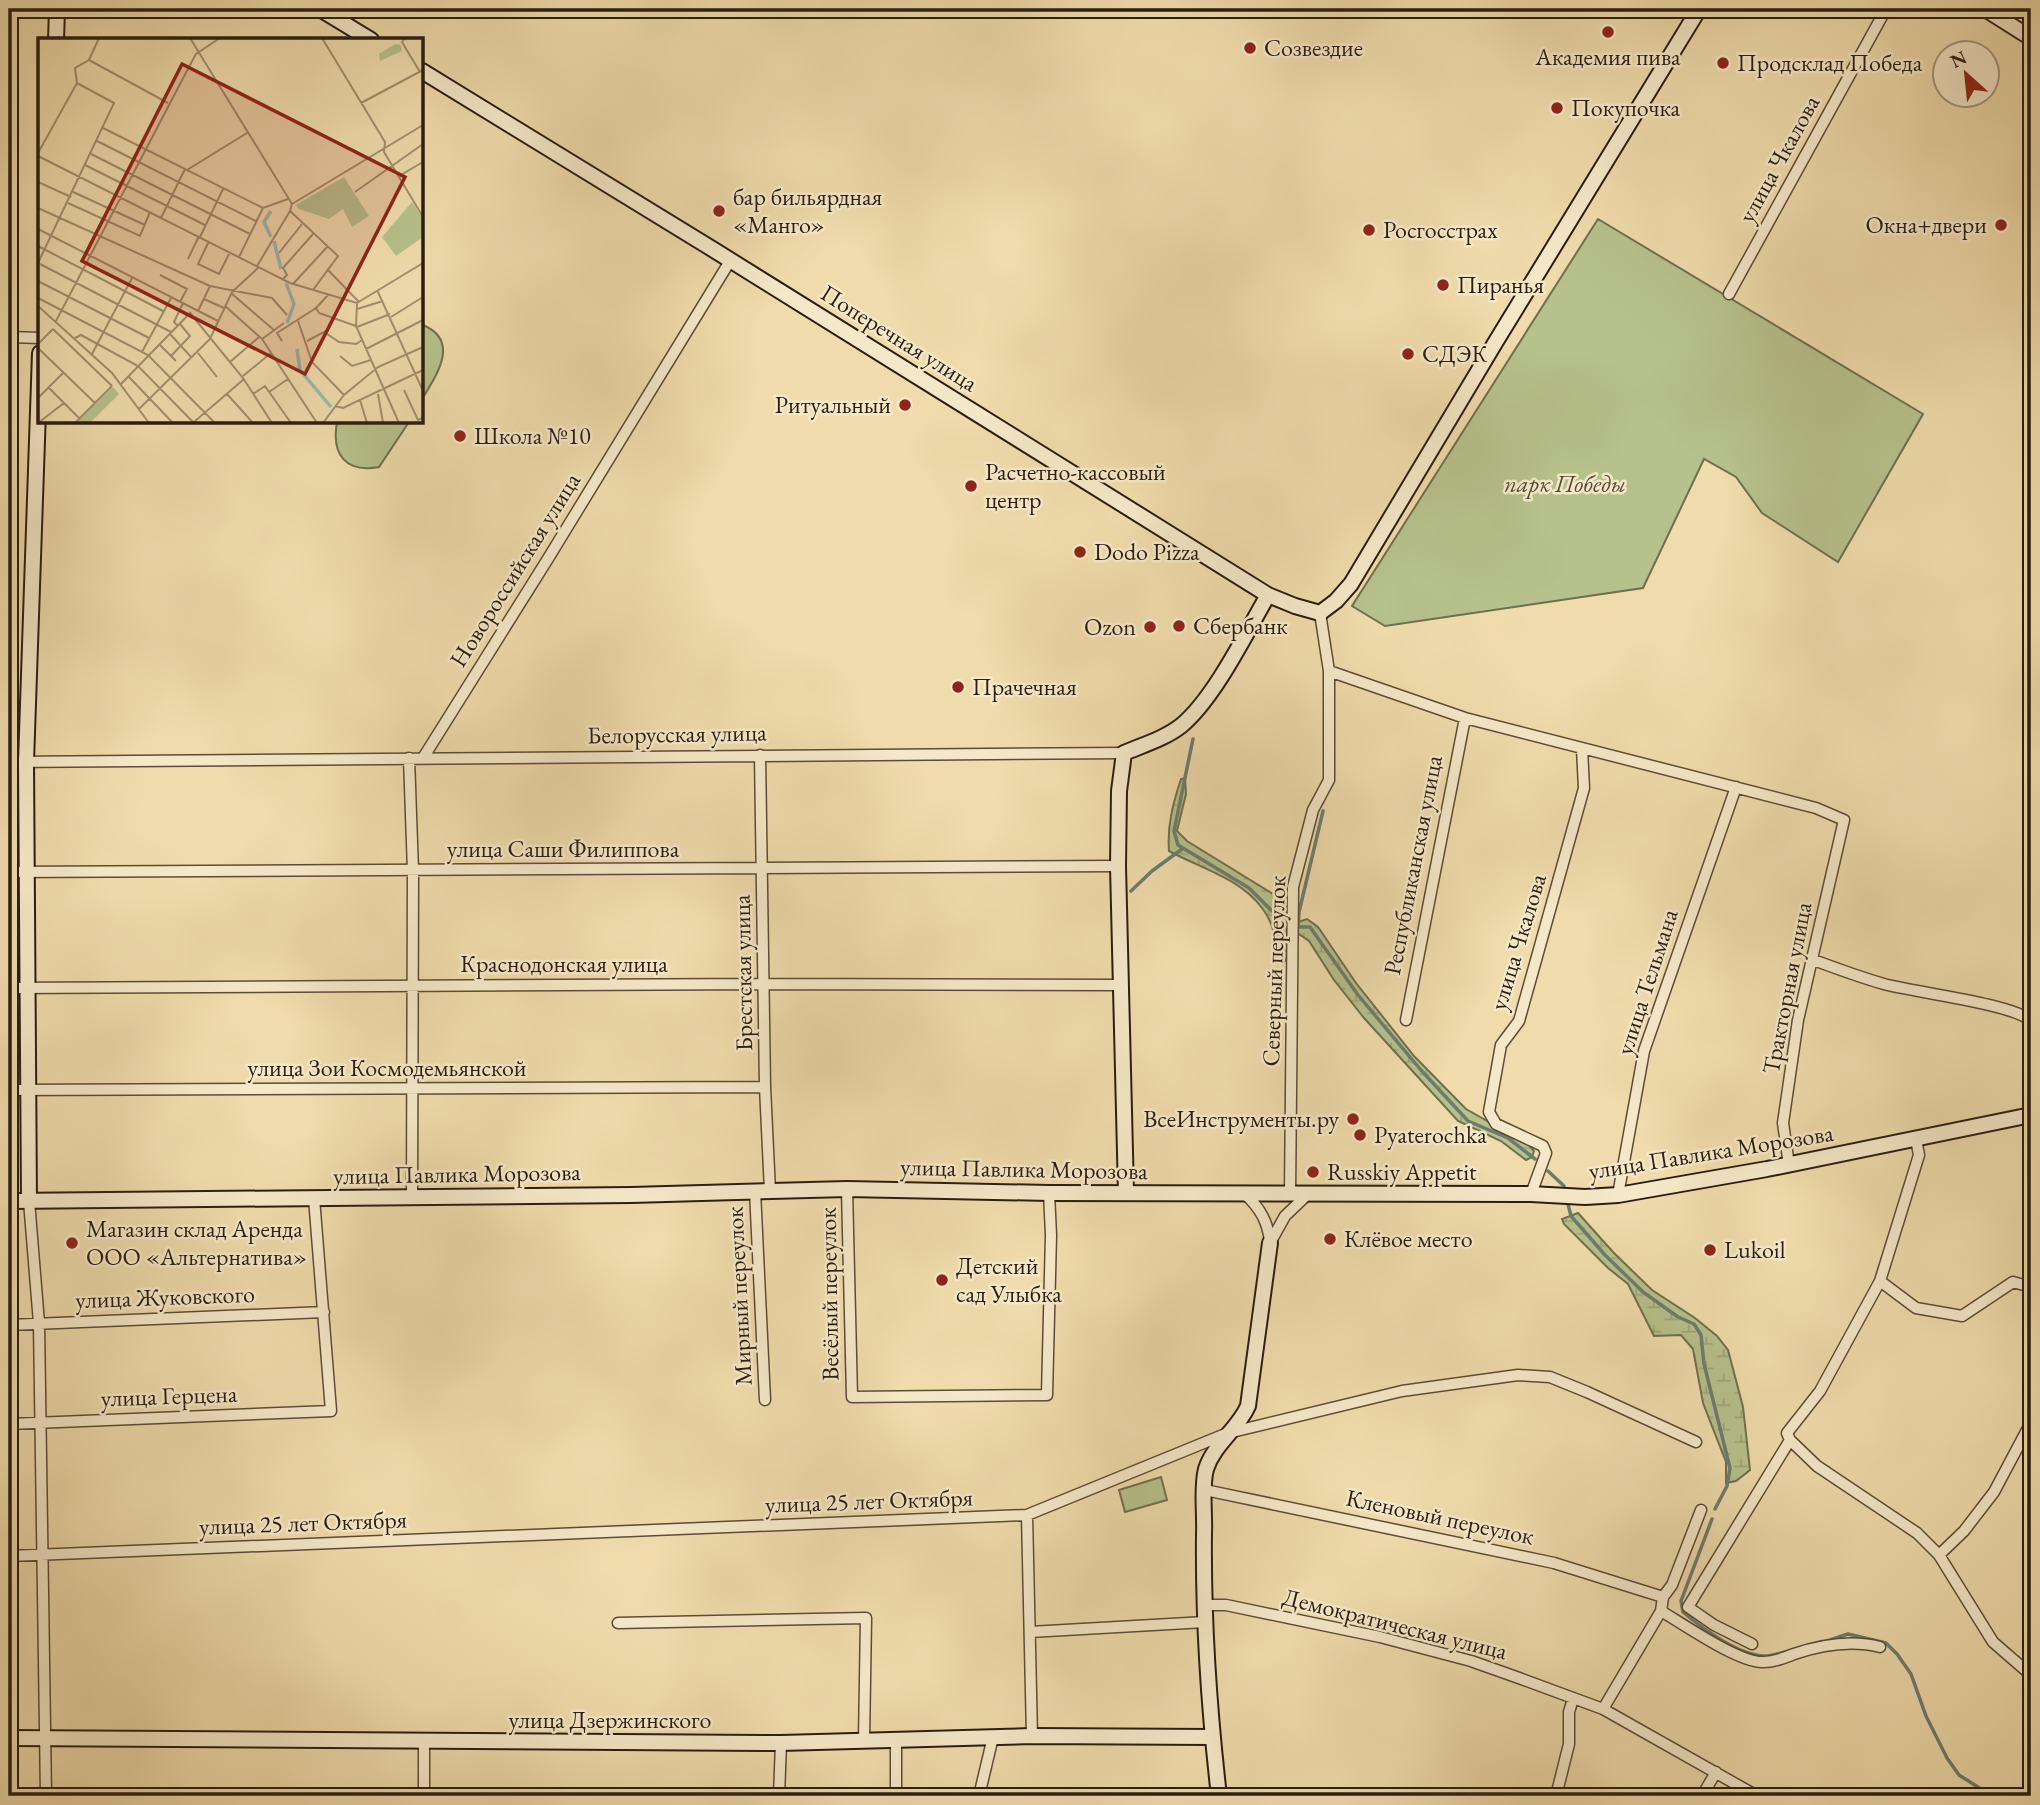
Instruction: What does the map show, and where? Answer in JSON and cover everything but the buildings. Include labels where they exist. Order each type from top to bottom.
[{"type":"street","points":[[56,38],[57,9]]},
{"type":"street","points":[[320,9],[368,38]]},
{"type":"street","points":[[1320,613],[1336,601],[1351,584],[1494,343],[1699,9]]},
{"type":"street","name":"улица Чкалова","points":[[1729,294],[1886,9]]},
{"type":"street","points":[[1993,11],[2031,37]]},
{"type":"street","name":"Поперечная улица","points":[[424,72],[1268,595],[1320,613]]},
{"type":"street","name":"Новороссийская улица","points":[[423,758],[550,557],[730,261]]},
{"type":"street","points":[[9,338],[38,338]]},
{"type":"street","points":[[38,411],[26,762],[26,988],[29,1201],[39,1323],[42,1423],[46,1796]]},
{"type":"street","name":"Белорусская улица","points":[[9,762],[716,758],[760,755],[1124,752],[1173,731],[1194,714],[1268,595]]},
{"type":"street","name":"Северный переулок","points":[[1290,1194],[1293,887],[1313,810],[1329,780],[1329,671],[1320,613]]},
{"type":"street","points":[[1329,671],[1465,718],[1735,787]]},
{"type":"street","name":"Республиканская улица","points":[[1406,1020],[1465,718]]},
{"type":"street","name":"улица Чкалова","points":[[1531,1194],[1546,1153],[1543,1146],[1496,1124],[1489,1112],[1501,1045],[1519,1021],[1584,788],[1582,749]]},
{"type":"street","points":[[1124,752],[1119,791],[1118,866],[1126,1193]]},
{"type":"street","name":"Брестская улица","points":[[760,755],[765,1087],[763,1191]]},
{"type":"street","points":[[409,758],[413,871],[412,1198]]},
{"type":"street","name":"Тракторная улица","points":[[1735,787],[1816,808],[1844,820],[1798,1020],[1783,1123],[1788,1165]]},
{"type":"street","name":"улица Тельмана","points":[[1618,1195],[1644,1051],[1735,787]]},
{"type":"street","name":"улица Саши Филиппова","points":[[9,872],[1118,866]]},
{"type":"street","points":[[1811,959],[1884,984],[1993,1006],[2027,1016],[2031,1020]]},
{"type":"street","name":"Краснодонская улица","points":[[9,989],[412,985],[1120,985]]},
{"type":"street","name":"улица Зои Космодемьянской","points":[[9,1090],[765,1087]]},
{"type":"street","name":"улица Павлика Морозова","points":[[9,1201],[412,1198],[847,1189],[1049,1193],[1531,1194],[1585,1197],[1618,1195],[1788,1165],[2031,1115]]},
{"type":"street","points":[[1916,1139],[1919,1156],[1880,1281],[1820,1391],[1787,1433],[1790,1440],[1817,1466],[1917,1533],[1939,1555],[1993,1642],[2031,1675]]},
{"type":"street","name":"Весёлый переулок","points":[[847,1189],[852,1397],[1047,1395],[1051,1235],[1049,1193]]},
{"type":"street","name":"Мирный переулок","points":[[763,1191],[765,1400]]},
{"type":"street","points":[[1219,1796],[1212,1737],[1205,1622],[1205,1490],[1206,1469],[1248,1406],[1270,1243],[1264,1217],[1256,1203],[1245,1194]]},
{"type":"street","points":[[1270,1243],[1285,1216],[1308,1194]]},
{"type":"street","points":[[314,1198],[324,1312]]},
{"type":"street","points":[[1880,1281],[1916,1308],[1962,1316],[2013,1282],[2031,1287]]},
{"type":"street","name":"улица Жуковского","points":[[9,1325],[324,1312]]},
{"type":"street","name":"улица Герцена","points":[[9,1424],[331,1411],[324,1312]]},
{"type":"street","name":"улица 25 лет Октября","points":[[9,1556],[1027,1515],[1228,1433],[1402,1391],[1518,1375],[1550,1377],[1696,1442]]},
{"type":"street","points":[[1939,1555],[1964,1531],[1994,1492],[2028,1428],[2031,1428]]},
{"type":"street","points":[[1752,1644],[1714,1625],[1688,1607],[1790,1440]]},
{"type":"street","name":"Кленовый переулок","points":[[1205,1490],[1554,1563],[1663,1597]]},
{"type":"street","points":[[1603,1709],[1661,1611],[1663,1597],[1672,1585],[1701,1510]]},
{"type":"street","points":[[1027,1515],[1032,1736]]},
{"type":"street","name":"Демократическая улица","points":[[1205,1605],[1226,1605],[1380,1637],[1471,1661],[1603,1709],[1757,1796]]},
{"type":"street","points":[[1661,1611],[1718,1644],[1760,1662],[1842,1644],[1863,1643],[1880,1647]]},
{"type":"street","points":[[618,1623],[866,1618],[864,1740]]},
{"type":"street","points":[[1030,1632],[1205,1622]]},
{"type":"street","points":[[1556,1796],[1569,1744],[1569,1712],[1573,1699]]},
{"type":"street","name":"улица Дзержинского","points":[[9,1738],[424,1743],[781,1743],[1032,1736],[1212,1737]]},
{"type":"street","points":[[988,1796],[981,1791],[993,1737]]},
{"type":"street","points":[[896,1739],[896,1796]]},
{"type":"street","points":[[424,1743],[424,1796]]},
{"type":"street","points":[[779,1796],[781,1743]]},
{"type":"street","points":[[1702,1796],[1716,1772]]},
{"type":"green space","name":"парк Победы","points":[[1598,219],[1923,414],[1838,562],[1762,513],[1736,477],[1704,459],[1643,588],[1385,626],[1352,606]]},
{"type":"green space","points":[[424,326],[441,340],[443,349],[442,359],[424,396]]},
{"type":"green space","points":[[337,424],[408,424],[379,467],[358,467],[343,459],[336,444]]},
{"type":"green space","points":[[1185,778],[1186,794],[1177,831],[1187,841],[1281,899],[1287,908],[1287,958],[1283,964],[1269,921],[1253,898],[1231,881],[1169,851],[1173,806],[1181,779]]},
{"type":"green space","points":[[1307,919],[1318,927],[1356,983],[1414,1056],[1466,1109],[1528,1144],[1534,1151],[1532,1157],[1526,1160],[1501,1141],[1458,1121],[1364,1018],[1334,980],[1309,941],[1296,932],[1298,922]]},
{"type":"green space","points":[[1578,1213],[1652,1290],[1695,1318],[1717,1336],[1728,1350],[1743,1407],[1750,1470],[1736,1481],[1726,1483],[1726,1462],[1703,1403],[1693,1349],[1681,1335],[1654,1336],[1628,1284],[1564,1224],[1562,1219]]},
{"type":"green space","points":[[1161,1477],[1167,1500],[1125,1512],[1119,1490]]},
{"type":"waterway","points":[[1193,739],[1174,831],[1178,845],[1249,888],[1287,926]]},
{"type":"waterway","points":[[1298,927],[1299,912],[1323,811]]},
{"type":"waterway","points":[[1131,891],[1182,849]]},
{"type":"waterway","points":[[1297,927],[1310,927],[1358,995],[1468,1121],[1508,1138],[1535,1159]]},
{"type":"waterway","points":[[1548,1171],[1564,1186]]},
{"type":"waterway","points":[[1567,1200],[1571,1216],[1605,1255],[1643,1292],[1678,1317],[1694,1324],[1701,1335],[1704,1364],[1730,1468],[1727,1486],[1715,1509]]},
{"type":"waterway","points":[[1712,1519],[1681,1601],[1683,1612],[1710,1633],[1743,1651],[1764,1656],[1796,1649]]},
{"type":"waterway","points":[[1824,1642],[1848,1634],[1886,1643],[1911,1674],[1926,1716],[1947,1758],[1959,1775],[1992,1796]]},
{"type":"place","name":"Академия пива","points":[[1608,32]]},
{"type":"place","name":"Созвездие","points":[[1250,48]]},
{"type":"place","name":"Продсклад Победа","points":[[1723,63]]},
{"type":"place","name":"Покупочка","points":[[1557,108]]},
{"type":"place","name":"бар бильярдная «Манго»","points":[[719,211]]},
{"type":"place","name":"Окна+двери","points":[[2001,225]]},
{"type":"place","name":"Росгосстрах","points":[[1369,230]]},
{"type":"place","name":"Пиранья","points":[[1443,285]]},
{"type":"place","name":"СДЭК","points":[[1408,354]]},
{"type":"place","name":"Ритуальный","points":[[905,405]]},
{"type":"place","name":"Школа №10","points":[[460,436]]},
{"type":"place","name":"Расчетно-кассовый центр","points":[[971,486]]},
{"type":"place","name":"Dodo Pizza","points":[[1080,552]]},
{"type":"place","name":"Сбербанк","points":[[1179,626]]},
{"type":"place","name":"Ozon","points":[[1150,627]]},
{"type":"place","name":"Прачечная","points":[[958,687]]},
{"type":"place","name":"ВсеИнструменты.ру","points":[[1353,1119]]},
{"type":"place","name":"Pyaterochka","points":[[1360,1135]]},
{"type":"place","name":"Russkiy Appetit","points":[[1313,1172]]},
{"type":"place","name":"Клёвое место","points":[[1330,1239]]},
{"type":"place","name":"Магазин склад Аренда ООО «Альтернатива»","points":[[72,1243]]},
{"type":"place","name":"Lukoil","points":[[1710,1250]]},
{"type":"place","name":"Детский сад Улыбка","points":[[942,1280]]}]
